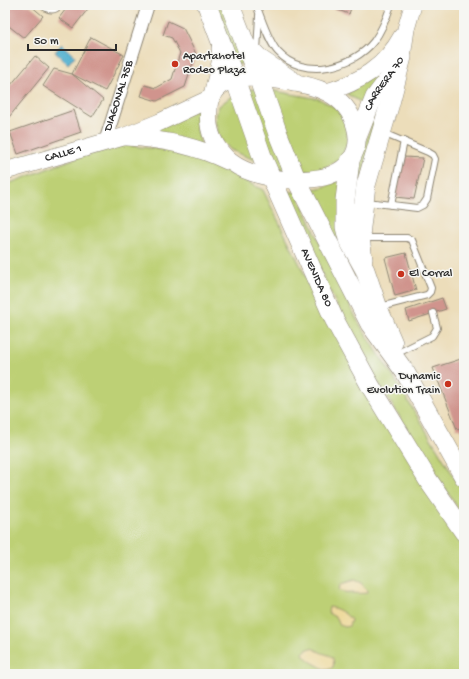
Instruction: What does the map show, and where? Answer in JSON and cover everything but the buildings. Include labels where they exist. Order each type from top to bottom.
[{"type":"main road","name":"AVENIDA 80","points":[[206,5],[235,79],[254,136],[334,319],[371,388],[428,480],[464,532]]},
{"type":"main road","points":[[230,5],[252,51],[258,77],[278,134],[297,181],[370,324],[405,372],[464,477]]},
{"type":"main road","name":"CARRERA 70","points":[[350,161],[374,97],[395,71],[402,57],[406,29],[413,5]]},
{"type":"main road","name":"CARRERA 70","points":[[327,92],[357,81],[380,65],[395,49],[406,29]]},
{"type":"main road","points":[[221,43],[222,59],[208,113],[209,127],[211,136],[221,152],[232,163]]},
{"type":"main road","points":[[252,51],[271,68],[294,82]]},
{"type":"main road","points":[[365,270],[360,238],[363,202],[366,185],[402,57]]},
{"type":"main road","points":[[235,79],[258,77],[294,82],[327,92],[340,100],[347,108],[355,125],[358,137]]},
{"type":"main road","name":"CALLE 1","points":[[5,171],[123,137],[160,122],[213,95],[222,85],[235,79]]},
{"type":"main road","name":"CALLE 1","points":[[123,137],[148,139],[198,149],[214,154],[246,170],[271,177],[297,181],[332,175],[343,169],[350,161]]},
{"type":"main road","points":[[350,161],[345,200],[345,227],[348,239],[365,270],[378,308],[405,372]]},
{"type":"street","name":"DIAGONAL 75B","points":[[105,142],[148,5]]},
{"type":"lane","points":[[42,5],[47,9],[52,10],[60,5]]},
{"type":"lane","points":[[256,5],[273,45],[279,53],[291,62],[307,68],[322,68],[341,63],[360,54],[374,41],[386,20],[391,5]]},
{"type":"lane","points":[[252,51],[259,13]]},
{"type":"lane","points":[[363,202],[416,208],[423,205],[428,199],[435,159],[433,155],[381,132]]},
{"type":"lane","points":[[391,205],[404,141]]},
{"type":"lane","points":[[360,238],[407,238],[412,240],[431,288],[427,295],[378,308]]},
{"type":"lane","points":[[427,295],[429,302]]},
{"type":"lane","points":[[398,353],[432,336],[437,328],[433,313]]},
{"type":"green space","points":[[212,5],[224,5],[246,63],[235,65]]},
{"type":"green space","points":[[387,63],[362,103],[347,94]]},
{"type":"green space","points":[[248,89],[269,90],[319,99],[338,109],[346,122],[348,141],[341,159],[322,169],[303,172],[275,169],[231,150],[220,139],[215,121],[218,107],[229,98]]},
{"type":"green space","points":[[383,94],[350,225],[352,191],[379,101]]},
{"type":"green space","points":[[198,108],[196,118],[202,146],[148,133]]},
{"type":"green space","points":[[124,145],[165,150],[209,162],[263,190],[307,279],[452,531],[464,547],[464,674],[5,674],[5,185],[76,158]]},
{"type":"green space","points":[[342,178],[366,295],[308,189],[326,186]]},
{"type":"green space","points":[[284,192],[296,192],[357,320],[464,493],[464,518],[358,351]]},
{"type":"sand","points":[[354,580],[361,583],[368,591],[367,593],[352,593],[339,590],[341,584]]},
{"type":"sand","points":[[329,607],[347,615],[351,620],[349,626],[345,627],[340,625],[337,618],[328,613]]},
{"type":"sand","points":[[311,648],[332,657],[334,662],[333,667],[326,670],[307,658],[303,653]]},
{"type":"water","points":[[62,44],[75,56],[68,64],[55,52]]},
{"type":"place","name":"Apartahotel Rodeo Plaza","points":[[175,64]]},
{"type":"place","name":"El Corral","points":[[401,274]]},
{"type":"place","name":"Dynamic Evolution Train","points":[[448,384]]}]
